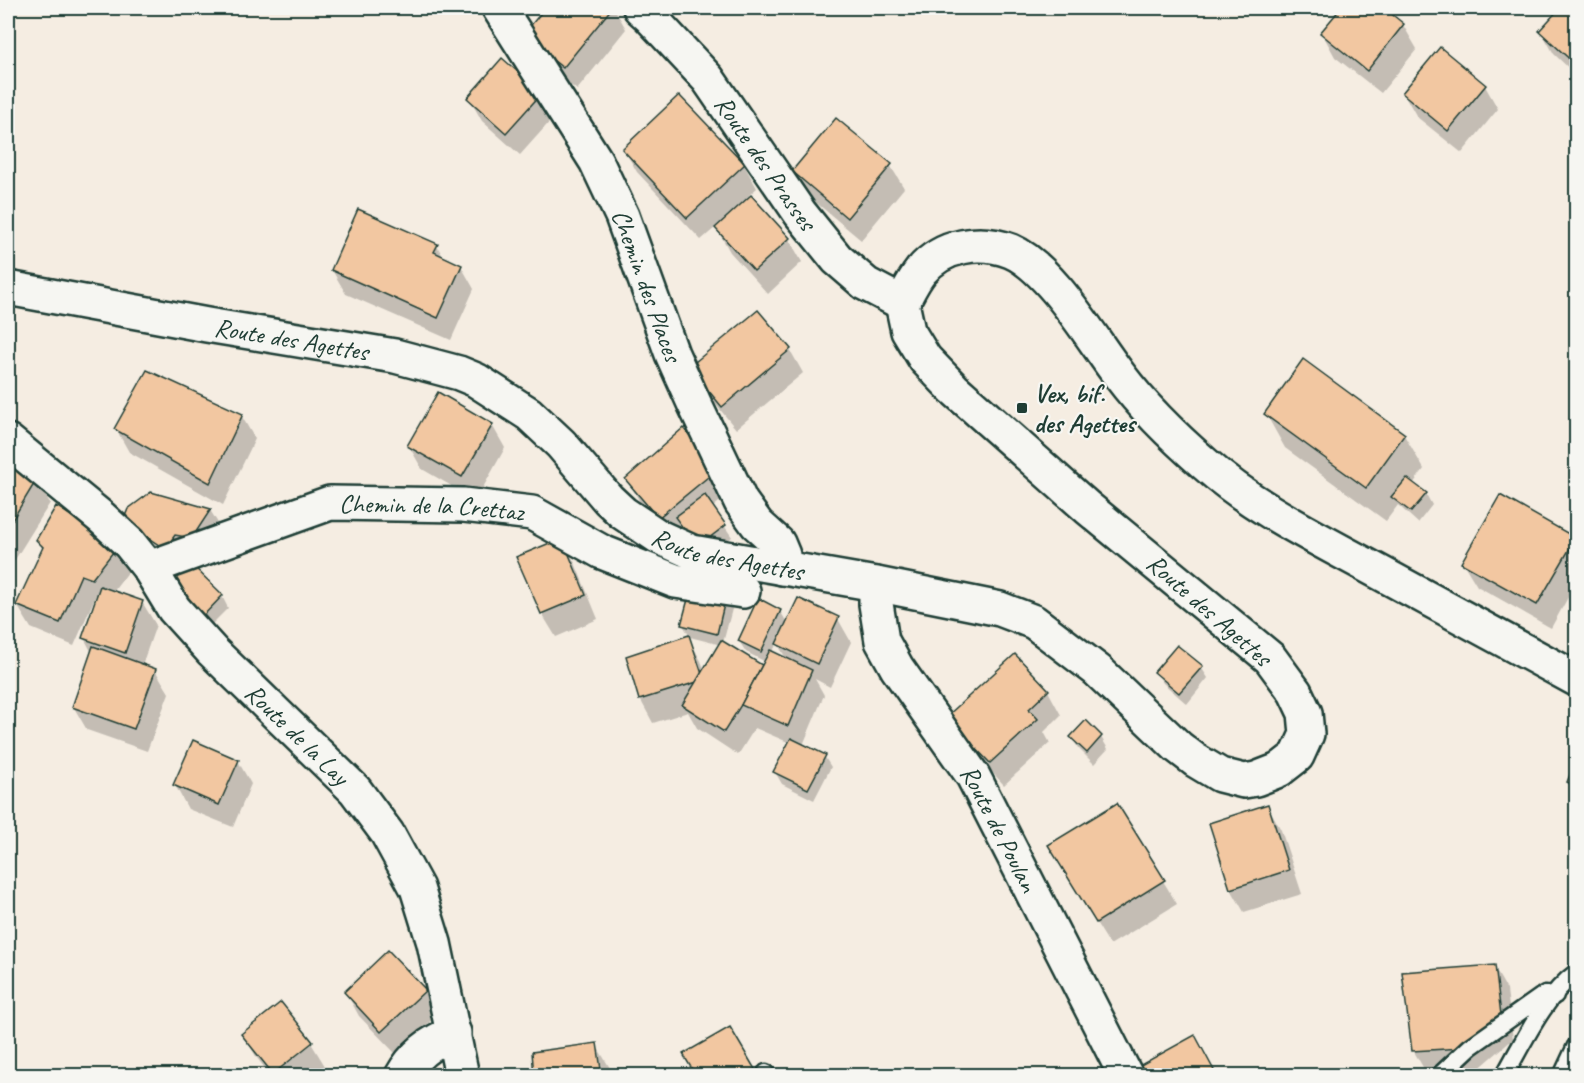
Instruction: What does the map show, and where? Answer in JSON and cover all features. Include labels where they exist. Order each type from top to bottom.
[{"type":"street","name":"Chemin des Places","points":[[499,8],[596,161],[622,216],[672,354],[694,403],[741,501],[757,524],[778,543],[783,555],[782,568]]},
{"type":"street","name":"Route des Prasses","points":[[640,8],[708,79],[800,213],[837,259],[866,284],[902,303]]},
{"type":"street","points":[[902,303],[921,271],[937,257],[962,246],[988,245],[1027,259],[1058,292],[1121,378],[1144,405],[1205,465],[1239,490],[1299,528],[1576,679]]},
{"type":"street","name":"Route des Agettes","points":[[8,288],[207,325],[395,356],[459,373],[476,380],[529,414],[561,444],[608,499],[623,513],[659,537],[692,552],[876,584],[1000,609],[1034,622],[1097,670],[1178,747],[1221,775],[1244,781],[1256,779],[1279,770],[1297,756],[1307,734],[1305,713],[1295,692],[1270,658],[1088,508],[954,389],[919,350],[908,331],[902,303]]},
{"type":"street","name":"Route de la Lay","points":[[8,441],[129,543],[149,568],[174,609],[212,651],[347,783],[387,833],[417,888],[434,943],[462,1076]]},
{"type":"street","name":"Chemin de la Crettaz","points":[[149,568],[330,502],[463,505],[532,513],[602,552],[675,581],[743,591]]},
{"type":"street","name":"Route de Poulan","points":[[876,584],[876,604],[882,641],[897,668],[973,776],[1126,1076]]},
{"type":"street","points":[[402,1076],[417,1056],[435,1040],[454,1033]]},
{"type":"lane","points":[[1504,1076],[1535,1021],[1576,973]]},
{"type":"lane","points":[[1439,1076],[1470,1047],[1545,994],[1555,995]]},
{"type":"lane","points":[[1562,1076],[1576,1046]]},
{"type":"building","points":[[545,8],[612,8],[563,68],[537,47],[527,30]]},
{"type":"building","points":[[1341,8],[1384,8],[1404,24],[1367,71],[1320,33]]},
{"type":"building","points":[[1560,8],[1576,8],[1576,65],[1539,31]]},
{"type":"building","points":[[1440,47],[1486,85],[1448,131],[1402,93]]},
{"type":"building","points":[[502,58],[542,93],[506,133],[467,98]]},
{"type":"building","points":[[679,95],[745,164],[687,218],[622,149]]},
{"type":"building","points":[[836,118],[892,164],[847,218],[792,171]]},
{"type":"building","points":[[751,195],[790,238],[754,271],[715,228]]},
{"type":"building","points":[[358,209],[438,244],[434,252],[462,265],[438,318],[331,270]]},
{"type":"building","points":[[758,310],[791,349],[722,407],[689,367]]},
{"type":"building","points":[[1303,359],[1405,434],[1366,488],[1264,414]]},
{"type":"building","points":[[147,370],[243,414],[210,483],[114,429]]},
{"type":"building","points":[[438,392],[493,424],[462,477],[407,446]]},
{"type":"building","points":[[683,428],[719,468],[658,518],[625,479]]},
{"type":"building","points":[[8,461],[37,479],[8,527]]},
{"type":"building","points":[[1407,478],[1427,493],[1411,512],[1391,497]]},
{"type":"building","points":[[151,492],[211,509],[192,538],[175,535],[165,549],[123,521],[128,509]]},
{"type":"building","points":[[705,495],[726,525],[697,547],[675,517]]},
{"type":"building","points":[[1500,495],[1576,538],[1537,605],[1461,563]]},
{"type":"building","points":[[56,506],[117,547],[92,579],[81,575],[60,623],[16,605],[43,547],[36,540]]},
{"type":"building","points":[[562,538],[586,595],[541,614],[516,557]]},
{"type":"building","points":[[188,561],[223,595],[201,618],[166,583]]},
{"type":"building","points":[[100,586],[143,601],[125,653],[82,638]]},
{"type":"building","points":[[691,588],[726,596],[717,634],[681,625]]},
{"type":"building","points":[[758,598],[781,610],[761,652],[738,641]]},
{"type":"building","points":[[798,598],[839,617],[817,664],[776,644]]},
{"type":"building","points":[[689,635],[702,674],[697,682],[639,700],[626,656]]},
{"type":"building","points":[[721,640],[762,665],[724,732],[682,705]]},
{"type":"building","points":[[1177,645],[1203,666],[1179,693],[1154,672]]},
{"type":"building","points":[[93,646],[156,669],[134,729],[72,707]]},
{"type":"building","points":[[770,650],[812,670],[788,726],[741,705]]},
{"type":"building","points":[[1015,654],[1049,690],[1029,709],[1038,719],[990,763],[946,717]]},
{"type":"building","points":[[1086,720],[1102,736],[1087,753],[1070,737]]},
{"type":"building","points":[[791,738],[826,755],[808,789],[773,772]]},
{"type":"building","points":[[193,740],[239,760],[219,805],[173,785]]},
{"type":"building","points":[[1576,760],[1576,786],[1567,782]]},
{"type":"building","points":[[1117,803],[1165,880],[1096,923],[1048,845]]},
{"type":"building","points":[[1268,804],[1289,870],[1230,889],[1209,823]]},
{"type":"building","points":[[388,950],[426,990],[381,1032],[344,992]]},
{"type":"building","points":[[1495,965],[1501,1015],[1463,1048],[1412,1051],[1402,972]]},
{"type":"building","points":[[281,1002],[313,1042],[273,1074],[241,1034]]},
{"type":"building","points":[[730,1027],[759,1076],[696,1076],[683,1054]]},
{"type":"building","points":[[1195,1035],[1217,1076],[1142,1076],[1137,1067]]},
{"type":"building","points":[[597,1043],[602,1076],[534,1076],[532,1052]]},
{"type":"place","name":"Vex, bif. des Agettes","points":[[1022,408]]}]
